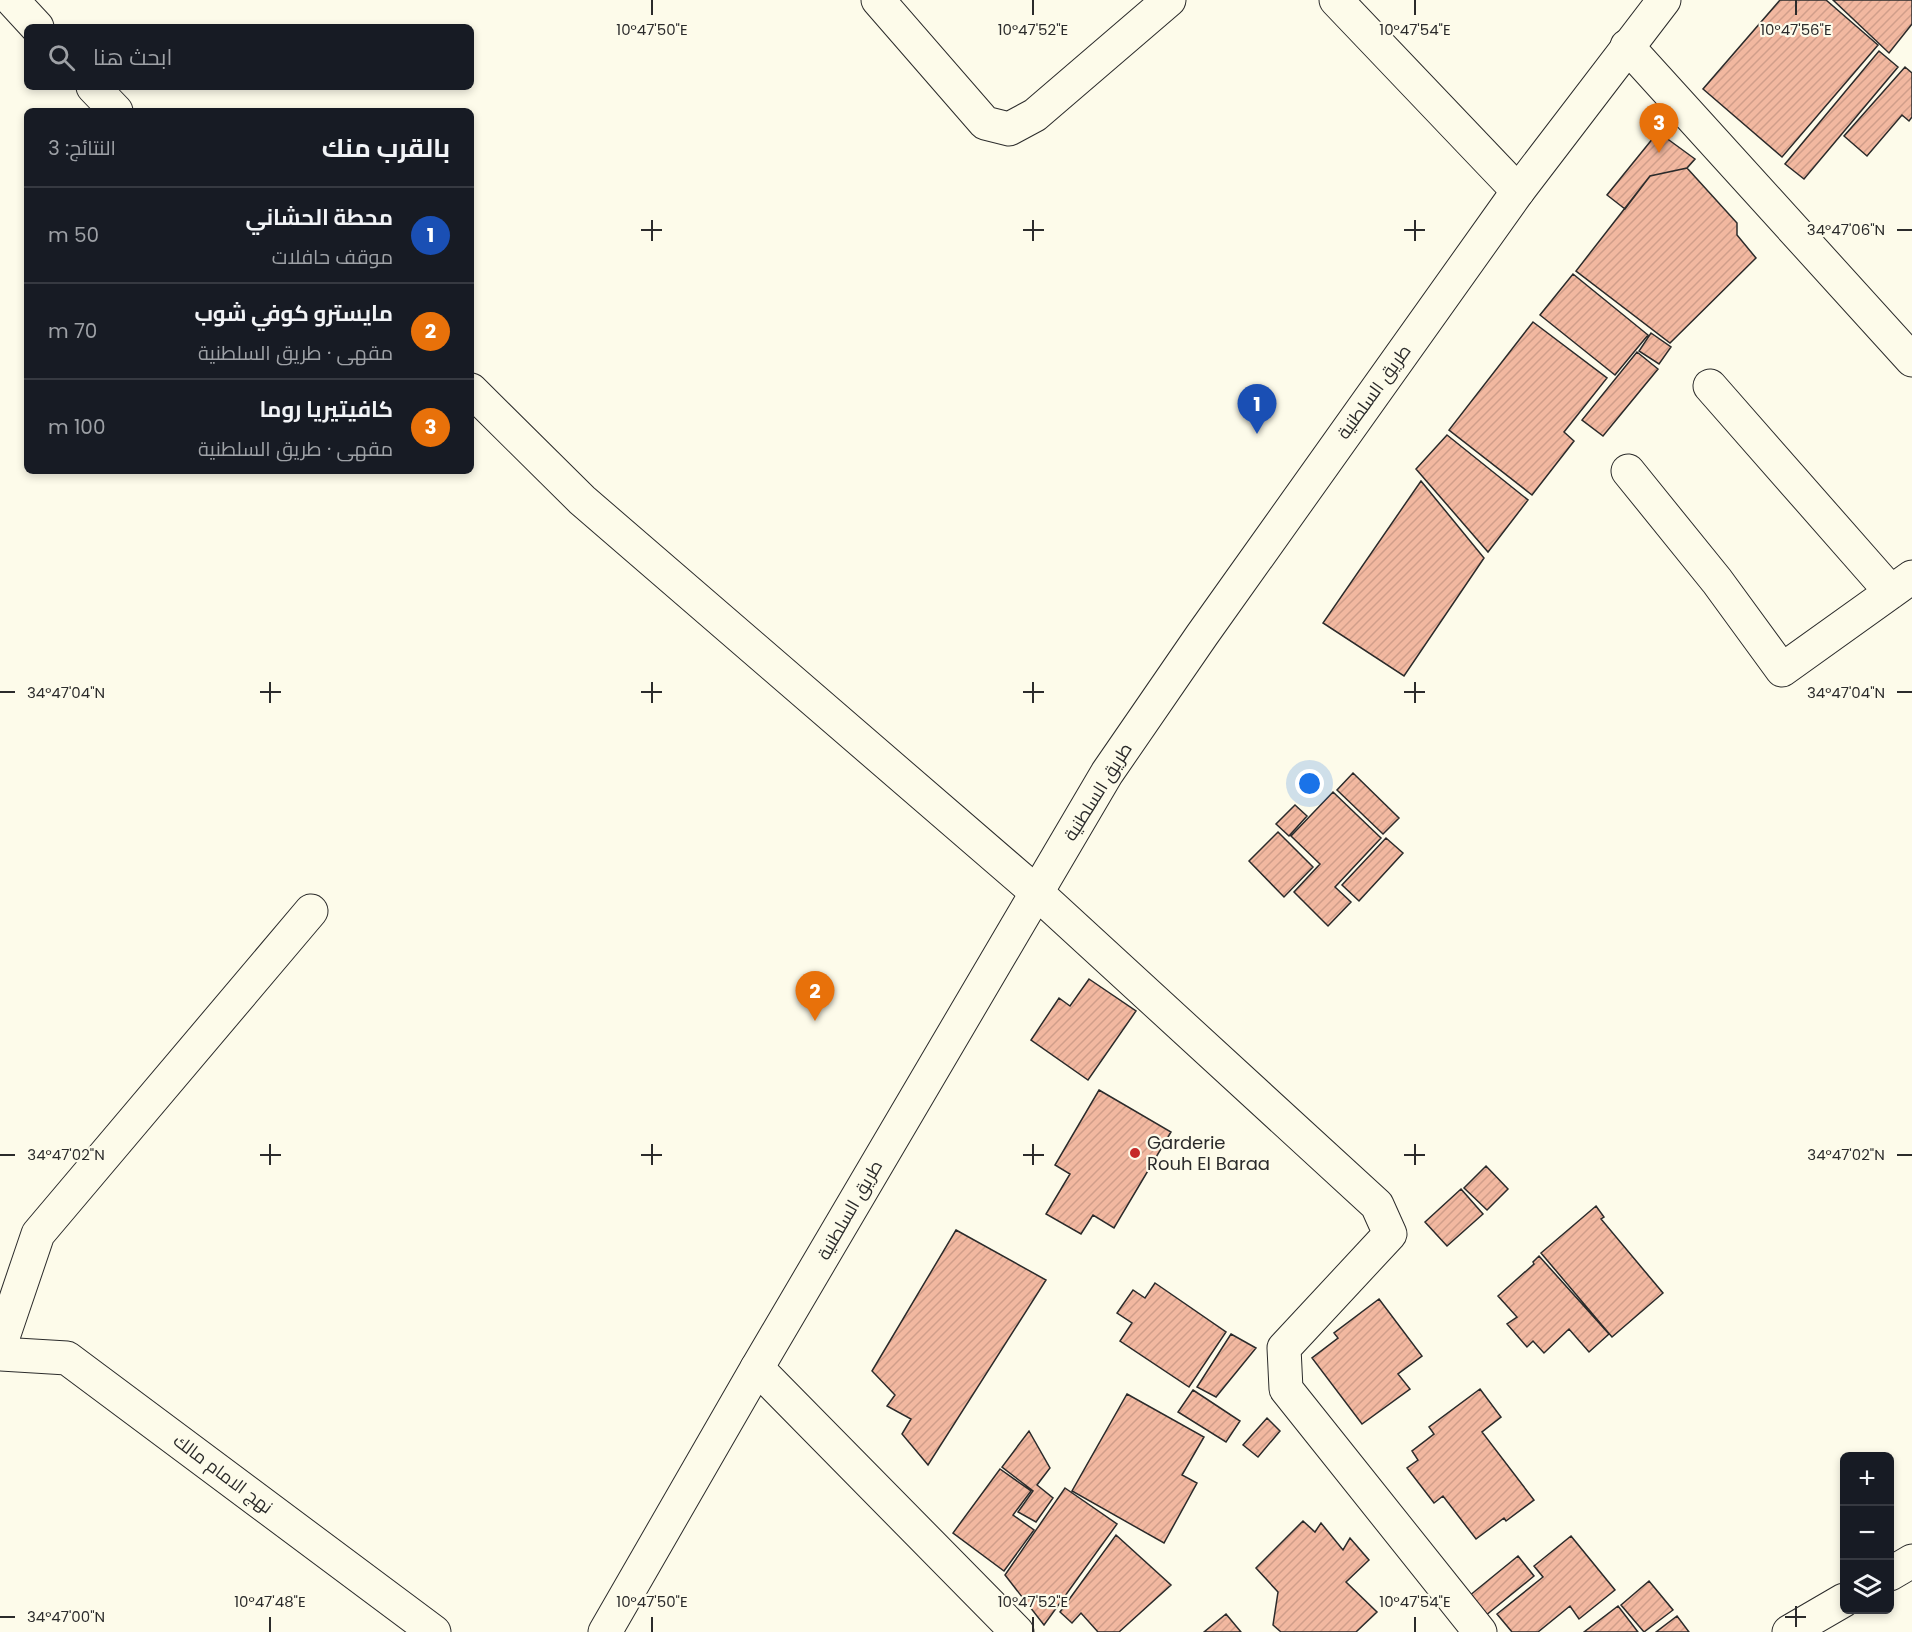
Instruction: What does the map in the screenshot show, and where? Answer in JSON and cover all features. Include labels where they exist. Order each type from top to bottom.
[{"type":"street","points":[[12,0],[34,24]]},
{"type":"street","points":[[878,0],[985,123],[1009,129],[1035,115],[1169,0]]},
{"type":"street","points":[[1336,0],[1518,191]]},
{"type":"street","name":"طريق السلطنية","points":[[605,1632],[757,1368],[1107,773],[1202,634],[1518,191],[1664,0]]},
{"type":"street","points":[[1627,46],[1912,360]]},
{"type":"street","points":[[96,90],[113,108]]},
{"type":"street","points":[[1628,471],[1717,581],[1782,670],[1901,585],[1710,386]]},
{"type":"street","points":[[474,393],[582,500],[1036,892],[1377,1205],[1390,1234],[1284,1348],[1286,1389],[1480,1632]]},
{"type":"street","points":[[0,1346],[38,1234],[310,911]]},
{"type":"street","name":"نهج الامام مالك","points":[[0,1354],[68,1358],[434,1632]]},
{"type":"street","points":[[757,1368],[1017,1632]]},
{"type":"street","points":[[1894,1572],[1912,1561]]},
{"type":"street","points":[[1789,1632],[1840,1603]]},
{"type":"building","points":[[1780,0],[1826,0],[1878,45],[1782,157],[1703,89]]},
{"type":"building","points":[[1833,0],[1912,0],[1912,24],[1889,53]]},
{"type":"building","points":[[1879,51],[1898,67],[1804,179],[1785,164]]},
{"type":"building","points":[[1905,67],[1912,73],[1912,117],[1909,121],[1902,115],[1867,156],[1844,136]]},
{"type":"building","points":[[1658,132],[1695,159],[1687,168],[1650,176],[1625,209],[1607,195]]},
{"type":"building","points":[[1687,168],[1737,223],[1737,235],[1756,258],[1670,343],[1576,271],[1650,176]]},
{"type":"building","points":[[1573,274],[1648,335],[1615,375],[1540,315]]},
{"type":"building","points":[[1533,322],[1607,378],[1564,432],[1574,441],[1532,495],[1449,430]]},
{"type":"building","points":[[1651,333],[1671,347],[1659,364],[1639,351]]},
{"type":"building","points":[[1637,352],[1658,369],[1603,436],[1582,420]]},
{"type":"building","points":[[1447,435],[1528,500],[1488,552],[1416,469]]},
{"type":"building","points":[[1421,481],[1484,558],[1404,676],[1323,623]]},
{"type":"building","points":[[1353,773],[1399,818],[1383,834],[1337,790]]},
{"type":"building","points":[[1333,792],[1381,838],[1335,887],[1351,902],[1328,926],[1294,892],[1320,864],[1291,836]]},
{"type":"building","points":[[1295,805],[1307,816],[1289,836],[1276,824]]},
{"type":"building","points":[[1278,832],[1313,867],[1284,897],[1249,861]]},
{"type":"building","points":[[1386,838],[1403,853],[1359,901],[1342,885]]},
{"type":"building","points":[[1089,979],[1136,1011],[1088,1080],[1031,1040],[1059,998],[1070,1006]]},
{"type":"building","points":[[1099,1090],[1171,1132],[1114,1228],[1093,1215],[1081,1234],[1046,1214],[1070,1174],[1055,1165]]},
{"type":"building","points":[[1486,1166],[1508,1189],[1487,1210],[1464,1188]]},
{"type":"building","points":[[1461,1189],[1483,1214],[1447,1246],[1425,1222]]},
{"type":"building","points":[[1596,1206],[1604,1217],[1601,1219],[1663,1293],[1612,1337],[1541,1253]]},
{"type":"building","points":[[956,1230],[1046,1280],[928,1465],[902,1434],[911,1419],[887,1406],[895,1395],[872,1371]]},
{"type":"building","points":[[1539,1256],[1609,1334],[1589,1352],[1569,1329],[1544,1353],[1533,1341],[1527,1347],[1507,1324],[1517,1317],[1498,1296],[1534,1264],[1533,1262]]},
{"type":"building","points":[[1155,1283],[1226,1332],[1189,1387],[1120,1341],[1132,1323],[1117,1313],[1133,1290],[1145,1298]]},
{"type":"building","points":[[1379,1299],[1422,1356],[1398,1374],[1410,1389],[1362,1424],[1312,1358],[1338,1338],[1334,1333]]},
{"type":"building","points":[[1231,1334],[1256,1348],[1216,1397],[1197,1387]]},
{"type":"building","points":[[1480,1389],[1501,1417],[1482,1432],[1534,1500],[1506,1521],[1504,1518],[1476,1539],[1443,1496],[1434,1503],[1407,1468],[1418,1460],[1412,1451],[1434,1434],[1429,1427]]},
{"type":"building","points":[[1193,1390],[1240,1421],[1226,1442],[1178,1412]]},
{"type":"building","points":[[1127,1394],[1204,1437],[1182,1475],[1197,1483],[1164,1543],[1072,1491]]},
{"type":"building","points":[[1267,1418],[1280,1431],[1258,1457],[1243,1445]]},
{"type":"building","points":[[1029,1431],[1050,1468],[1037,1485],[1053,1498],[1036,1522],[1018,1512],[1033,1491],[1002,1467]]},
{"type":"building","points":[[1000,1469],[1031,1491],[1013,1515],[1034,1530],[1004,1571],[953,1533]]},
{"type":"building","points":[[1065,1488],[1117,1524],[1044,1625],[1005,1575]]},
{"type":"building","points":[[1303,1521],[1315,1532],[1321,1523],[1343,1550],[1350,1538],[1369,1560],[1346,1582],[1377,1612],[1356,1632],[1281,1632],[1273,1625],[1278,1592],[1256,1568]]},
{"type":"building","points":[[1116,1535],[1171,1585],[1119,1632],[1098,1632],[1081,1613],[1072,1623],[1060,1612]]},
{"type":"building","points":[[1571,1536],[1615,1590],[1579,1619],[1570,1606],[1538,1632],[1512,1632],[1497,1614],[1543,1577],[1534,1566]]},
{"type":"building","points":[[1518,1556],[1534,1576],[1485,1616],[1469,1596]]},
{"type":"building","points":[[1649,1581],[1673,1610],[1644,1632],[1621,1605]]},
{"type":"building","points":[[1618,1606],[1638,1632],[1584,1632]]},
{"type":"building","points":[[1226,1614],[1241,1632],[1204,1632]]},
{"type":"building","points":[[1677,1616],[1689,1632],[1656,1632]]},
{"type":"place","name":"كافيتيريا روما","points":[[1659,153]]},
{"type":"place","name":"محطة الحشاني","points":[[1257,434]]},
{"type":"place","name":"مايسترو كوفي شوب","points":[[815,1021]]},
{"type":"place","name":"Garderie Rouh El Baraa","points":[[1135,1153]]}]
